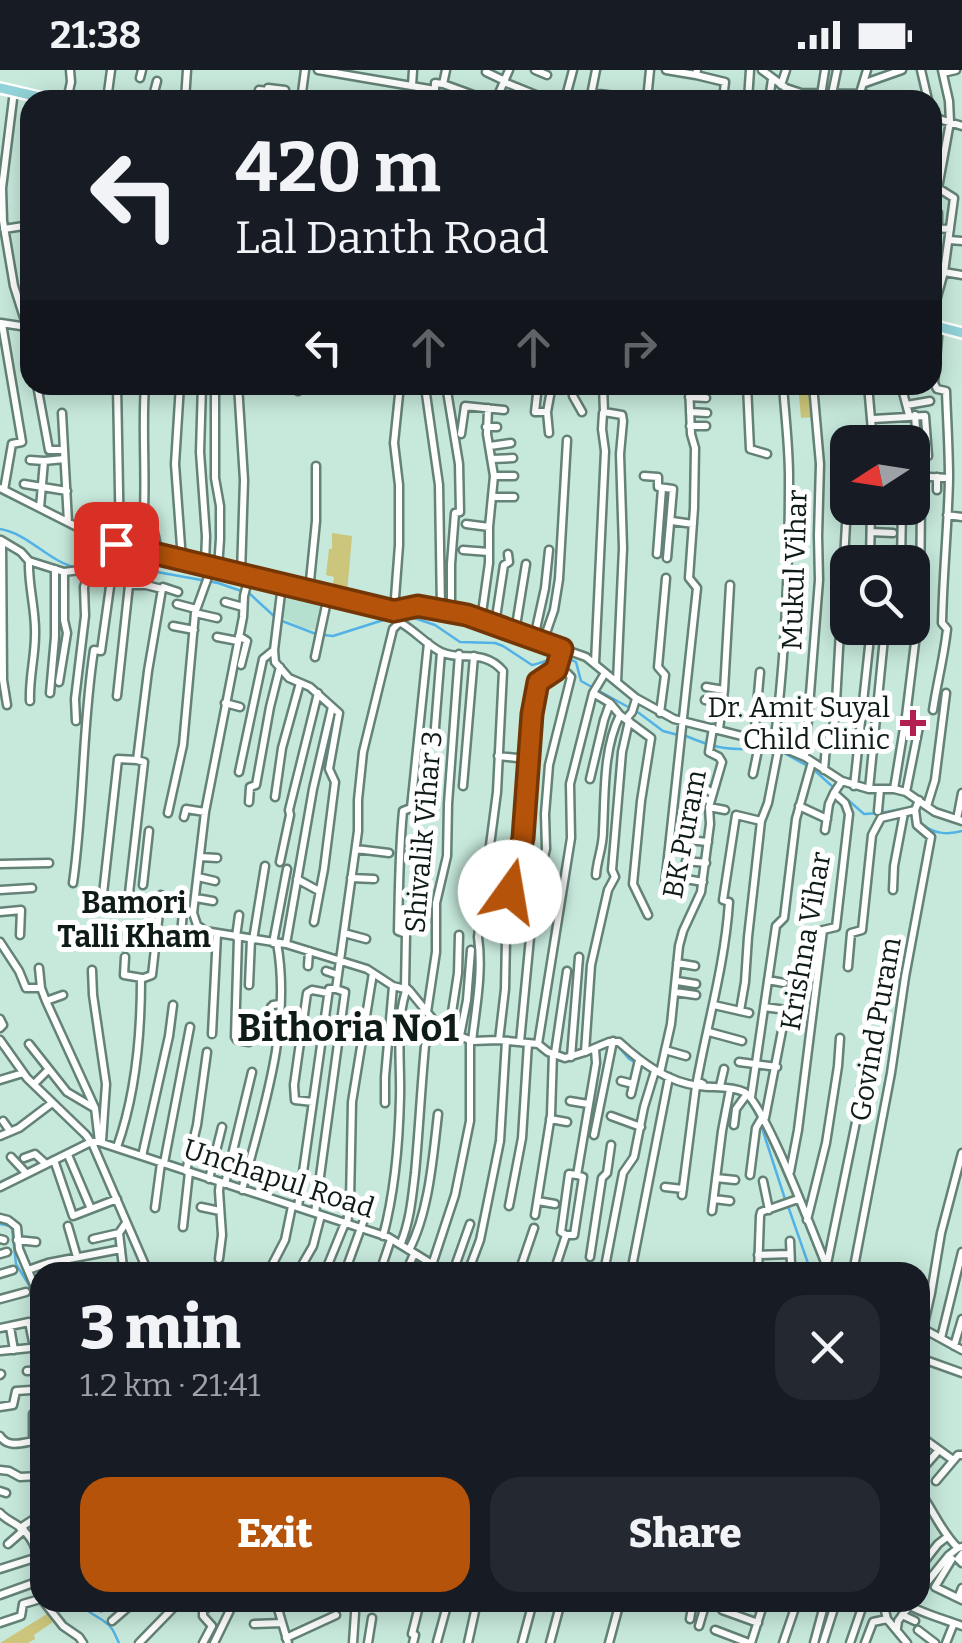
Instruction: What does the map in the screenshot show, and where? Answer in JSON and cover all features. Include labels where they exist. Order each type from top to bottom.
[{"type":"main road","points":[[0,88],[20,92]]},
{"type":"street","points":[[318,70],[435,90],[435,83],[443,84],[460,90]]},
{"type":"street","points":[[412,86],[413,70]]},
{"type":"street","points":[[443,84],[446,70]]},
{"type":"street","points":[[500,90],[509,70]]},
{"type":"street","points":[[535,70],[547,75]]},
{"type":"street","points":[[666,70],[726,82],[725,90]]},
{"type":"street","points":[[781,85],[786,70]]},
{"type":"street","points":[[861,90],[867,70]]},
{"type":"street","points":[[865,83],[902,70]]},
{"type":"street","points":[[942,166],[950,122],[943,72],[956,70]]},
{"type":"street","points":[[486,72],[525,90]]},
{"type":"street","points":[[767,73],[791,90]]},
{"type":"street","points":[[155,90],[157,81]]},
{"type":"street","points":[[268,90],[285,90]]},
{"type":"street","points":[[14,91],[2,188],[4,229],[20,305]]},
{"type":"street","points":[[942,120],[962,126]]},
{"type":"street","points":[[942,190],[954,198],[942,279]]},
{"type":"street","points":[[4,229],[20,227]]},
{"type":"street","points":[[942,228],[950,229]]},
{"type":"street","points":[[949,240],[962,241]]},
{"type":"street","points":[[944,272],[962,275]]},
{"type":"street","points":[[1,323],[22,442],[12,444],[2,489],[99,538],[398,615],[441,652],[489,660],[502,669],[498,792],[478,936],[470,1120],[452,1205],[432,1262]]},
{"type":"street","points":[[932,710],[947,629],[942,622],[948,478],[946,391],[942,390]]},
{"type":"street","points":[[40,395],[49,450],[64,454]]},
{"type":"street","points":[[73,883],[80,835],[87,698],[94,650],[101,651],[118,544],[117,395]]},
{"type":"street","points":[[140,550],[146,506],[144,395]]},
{"type":"street","points":[[179,395],[175,464],[182,560]]},
{"type":"street","points":[[202,395],[200,452],[212,566]]},
{"type":"street","points":[[168,813],[183,745],[196,611],[212,566],[220,523],[215,478],[215,395]]},
{"type":"street","points":[[239,395],[244,480],[244,608],[205,812],[194,913],[197,926],[217,934],[309,951],[374,973],[393,986],[406,988],[437,1026],[471,1042],[538,1044],[571,1058],[619,1042],[637,1063],[661,1075],[696,1087],[731,1091]]},
{"type":"street","points":[[274,1262],[295,1207],[338,975],[356,849],[363,752],[398,615],[399,485],[394,440],[399,395]]},
{"type":"street","points":[[426,395],[440,485],[441,610]]},
{"type":"street","points":[[448,395],[459,464],[460,512],[455,513],[450,564],[451,612]]},
{"type":"street","points":[[537,395],[535,412],[548,412]]},
{"type":"street","points":[[549,433],[551,395]]},
{"type":"street","points":[[573,395],[582,412]]},
{"type":"street","points":[[595,664],[605,451],[603,395]]},
{"type":"street","points":[[664,894],[697,588],[688,578],[696,448],[690,426],[689,395]]},
{"type":"street","points":[[747,395],[750,449],[768,454]]},
{"type":"street","points":[[740,1011],[761,821],[777,748],[782,684],[789,535],[784,395]]},
{"type":"street","name":"Mukul Vihar","points":[[734,1126],[736,1108],[747,1097],[757,1064],[776,926],[784,918],[799,806],[809,764],[819,580],[820,464],[814,395]]},
{"type":"street","points":[[869,395],[872,425]]},
{"type":"street","points":[[894,789],[920,602],[922,501],[912,415],[905,395]]},
{"type":"street","points":[[689,398],[706,398]]},
{"type":"street","points":[[908,404],[930,401]]},
{"type":"street","points":[[461,434],[466,406],[504,410]]},
{"type":"street","points":[[481,620],[494,476],[486,427],[488,408]]},
{"type":"street","points":[[604,412],[622,415],[623,420],[617,684]]},
{"type":"street","points":[[690,412],[707,412]]},
{"type":"street","points":[[62,414],[68,522]]},
{"type":"street","points":[[872,418],[912,415],[926,417],[926,425]]},
{"type":"street","points":[[690,426],[706,426]]},
{"type":"street","points":[[486,427],[497,427]]},
{"type":"street","points":[[543,642],[559,579],[567,440]]},
{"type":"street","points":[[490,446],[511,443]]},
{"type":"street","points":[[30,460],[44,461],[64,454]]},
{"type":"street","points":[[492,459],[512,458]]},
{"type":"street","points":[[40,508],[44,461]]},
{"type":"street","points":[[310,592],[316,466]]},
{"type":"street","points":[[494,476],[514,476]]},
{"type":"street","points":[[644,476],[658,477],[658,487],[673,489],[667,558]]},
{"type":"street","points":[[937,490],[934,477],[948,478]]},
{"type":"street","points":[[24,484],[67,492]]},
{"type":"street","points":[[657,554],[662,488]]},
{"type":"street","points":[[492,497],[514,497]]},
{"type":"street","points":[[947,515],[962,517]]},
{"type":"street","points":[[672,521],[693,524]]},
{"type":"street","points":[[147,578],[156,541],[152,524]]},
{"type":"street","points":[[466,524],[488,528]]},
{"type":"street","points":[[824,770],[826,746],[835,720],[846,525]]},
{"type":"street","points":[[871,525],[871,545]]},
{"type":"street","points":[[871,532],[893,533]]},
{"type":"street","points":[[76,720],[84,586],[99,538]]},
{"type":"street","points":[[1,540],[29,561],[64,572],[88,569]]},
{"type":"street","points":[[1,540],[6,705]]},
{"type":"street","points":[[462,550],[489,552]]},
{"type":"street","points":[[534,638],[546,588],[549,550]]},
{"type":"street","points":[[495,624],[508,554]]},
{"type":"street","points":[[29,561],[35,636],[30,700]]},
{"type":"street","points":[[515,632],[526,564]]},
{"type":"street","points":[[50,693],[55,569]]},
{"type":"street","points":[[59,682],[67,633],[64,572]]},
{"type":"street","points":[[138,760],[148,671],[165,576]]},
{"type":"street","points":[[147,578],[178,592]]},
{"type":"street","points":[[118,696],[129,585],[147,578]]},
{"type":"street","points":[[660,712],[665,675],[659,668],[659,638],[666,578]]},
{"type":"street","points":[[282,584],[274,657],[289,678],[318,693],[339,714],[330,766],[335,782],[314,922]]},
{"type":"street","name":"BK Puram","points":[[661,1075],[682,931],[701,892],[710,800],[722,759],[711,754],[709,746],[724,690],[730,584]]},
{"type":"street","points":[[315,656],[328,596]]},
{"type":"street","points":[[225,602],[244,608]]},
{"type":"street","points":[[177,604],[217,618]]},
{"type":"street","points":[[398,615],[414,606],[451,612],[534,638],[560,654],[586,658],[606,673],[634,706],[777,748],[824,770],[837,788]]},
{"type":"street","points":[[173,626],[194,630]]},
{"type":"street","points":[[217,637],[247,641],[241,666]]},
{"type":"street","points":[[382,1262],[398,1149],[400,1016],[406,988],[408,943],[406,934],[398,931],[403,810],[410,808],[428,642]]},
{"type":"street","points":[[854,786],[870,645]]},
{"type":"street","points":[[869,789],[884,645]]},
{"type":"street","points":[[239,772],[263,658],[274,650]]},
{"type":"street","points":[[434,740],[441,652]]},
{"type":"street","name":"Shivalik Vihar 3","points":[[427,1013],[436,952],[436,903],[448,856],[459,654]]},
{"type":"street","points":[[556,670],[560,654]]},
{"type":"street","points":[[462,786],[474,656]]},
{"type":"street","points":[[249,802],[250,788],[256,785],[280,667]]},
{"type":"street","points":[[472,1262],[480,1240],[500,1141],[506,937],[510,892],[523,838],[532,714],[539,679],[556,670],[571,677],[549,764],[546,850],[534,896],[524,1042],[523,1130],[509,1206]]},
{"type":"street","points":[[753,774],[760,672]]},
{"type":"street","points":[[538,1044],[570,838],[570,784],[594,691],[606,673]]},
{"type":"street","points":[[275,797],[282,748],[300,683]]},
{"type":"street","points":[[706,686],[724,690]]},
{"type":"street","points":[[594,691],[651,738],[633,884],[648,916]]},
{"type":"street","points":[[280,862],[318,693]]},
{"type":"street","points":[[926,806],[935,780],[946,694]]},
{"type":"street","points":[[704,700],[722,704]]},
{"type":"street","points":[[225,703],[240,707]]},
{"type":"street","points":[[590,779],[610,703]]},
{"type":"street","points":[[278,943],[297,880],[332,706]]},
{"type":"street","points":[[596,876],[604,832],[606,773],[615,728],[634,706]]},
{"type":"street","points":[[586,1052],[592,958],[608,890],[615,877],[612,870],[625,718]]},
{"type":"street","points":[[906,792],[919,727]]},
{"type":"street","points":[[498,756],[517,758]]},
{"type":"street","points":[[103,894],[118,760],[138,760],[144,762],[128,902]]},
{"type":"street","points":[[695,780],[710,800],[725,810]]},
{"type":"street","points":[[837,788],[894,789],[906,792],[917,805]]},
{"type":"street","points":[[824,830],[837,788]]},
{"type":"street","name":"Krishna Vihar","points":[[789,1176],[824,930],[836,926],[849,808],[837,788]]},
{"type":"street","points":[[878,811],[880,789]]},
{"type":"street","points":[[848,967],[851,933],[862,930],[872,835],[881,818],[904,813],[917,805],[960,820],[962,794]]},
{"type":"street","points":[[691,798],[710,800]]},
{"type":"street","name":"Govind Puram","points":[[855,1262],[931,837],[918,828],[917,805]]},
{"type":"street","points":[[799,806],[827,819]]},
{"type":"street","points":[[184,816],[186,809],[205,812]]},
{"type":"street","points":[[894,890],[894,866],[904,813]]},
{"type":"street","points":[[665,1187],[682,1192],[699,1069],[727,933],[730,902],[723,900],[736,814],[761,821]]},
{"type":"street","points":[[131,875],[144,881],[148,832]]},
{"type":"street","points":[[688,840],[708,842]]},
{"type":"street","points":[[356,849],[389,854]]},
{"type":"street","points":[[200,857],[216,858]]},
{"type":"street","points":[[686,861],[706,863]]},
{"type":"street","points":[[0,864],[49,863]]},
{"type":"street","points":[[249,985],[252,939],[265,866]]},
{"type":"street","points":[[242,1190],[272,1069],[280,1004],[278,943],[288,869]]},
{"type":"street","points":[[198,877],[215,881]]},
{"type":"street","points":[[351,878],[374,879]]},
{"type":"street","points":[[297,880],[319,891]]},
{"type":"street","points":[[686,880],[703,882]]},
{"type":"street","points":[[0,890],[32,888]]},
{"type":"street","points":[[125,957],[124,975],[152,975],[161,895]]},
{"type":"street","points":[[196,898],[213,901]]},
{"type":"street","points":[[0,915],[21,910],[20,936]]},
{"type":"street","points":[[180,946],[183,912],[194,913]]},
{"type":"street","points":[[239,915],[235,1037],[249,1042]]},
{"type":"street","points":[[344,933],[366,938]]},
{"type":"street","points":[[212,1034],[217,934]]},
{"type":"street","points":[[452,1034],[459,934]]},
{"type":"street","points":[[0,942],[26,988],[41,988]]},
{"type":"street","points":[[401,1244],[413,1192],[426,1046],[430,1038],[447,1040],[452,1034],[466,1000],[470,950]]},
{"type":"street","points":[[308,966],[309,951]]},
{"type":"street","points":[[571,1058],[580,957]]},
{"type":"street","points":[[678,964],[695,966]]},
{"type":"street","points":[[40,968],[41,988],[95,1108],[98,1142],[144,1262]]},
{"type":"street","points":[[92,970],[106,1084],[98,1142]]},
{"type":"street","points":[[535,1215],[566,970]]},
{"type":"street","points":[[326,972],[338,975]]},
{"type":"street","points":[[330,1262],[346,1224],[350,1202],[352,1102],[374,973]]},
{"type":"street","points":[[117,1148],[138,1049],[142,978]]},
{"type":"street","points":[[768,980],[784,983]]},
{"type":"street","points":[[677,981],[696,984]]},
{"type":"street","points":[[385,1103],[393,986]]},
{"type":"street","points":[[303,1262],[312,1246],[318,1214],[345,992],[307,993],[294,1085],[295,1100],[313,1102]]},
{"type":"street","points":[[675,992],[696,995]]},
{"type":"street","points":[[46,1001],[63,995]]},
{"type":"street","points":[[764,1006],[795,1010],[802,1002]]},
{"type":"street","points":[[270,1031],[271,1006],[280,1004]]},
{"type":"street","points":[[714,1005],[749,1014]]},
{"type":"street","points":[[142,1156],[174,1006]]},
{"type":"street","points":[[750,1175],[786,1010]]},
{"type":"street","points":[[0,1019],[0,1028]]},
{"type":"street","points":[[155,1208],[190,1027]]},
{"type":"street","points":[[708,1032],[742,1041]]},
{"type":"street","points":[[807,1222],[826,1143],[840,1038]]},
{"type":"street","points":[[0,1040],[52,1103],[98,1142]]},
{"type":"street","points":[[829,1262],[862,1078],[870,1068],[871,1043]]},
{"type":"street","points":[[29,1044],[67,1092],[95,1108]]},
{"type":"street","points":[[594,1136],[613,1044]]},
{"type":"street","points":[[666,1050],[686,1056]]},
{"type":"street","points":[[577,1175],[595,1051]]},
{"type":"street","points":[[183,1227],[187,1172],[206,1052]]},
{"type":"street","points":[[739,1062],[776,1067]]},
{"type":"street","points":[[631,1094],[637,1063]]},
{"type":"street","points":[[720,1086],[724,1069]]},
{"type":"street","points":[[34,1084],[48,1070]]},
{"type":"street","points":[[220,1259],[223,1183],[241,1097],[252,1072]]},
{"type":"street","points":[[0,1080],[24,1073]]},
{"type":"street","points":[[606,1262],[623,1173],[634,1157],[640,1127],[661,1075]]},
{"type":"street","points":[[633,1262],[661,1075]]},
{"type":"street","points":[[621,1080],[633,1084]]},
{"type":"street","points":[[696,1087],[720,1086],[747,1097],[789,1176],[825,1262]]},
{"type":"street","points":[[712,1211],[731,1091]]},
{"type":"street","points":[[570,1101],[588,1104]]},
{"type":"street","points":[[0,1136],[27,1123],[52,1103]]},
{"type":"street","points":[[409,1262],[438,1114]]},
{"type":"street","points":[[611,1116],[640,1127]]},
{"type":"street","points":[[550,1119],[567,1122]]},
{"type":"street","points":[[3,1122],[10,1131]]},
{"type":"street","points":[[208,1179],[222,1127]]},
{"type":"street","points":[[0,1187],[98,1142]]},
{"type":"street","name":"Unchapul Road","points":[[98,1142],[387,1237],[424,1262]]},
{"type":"street","points":[[590,1257],[602,1178],[607,1172],[612,1145]]},
{"type":"street","points":[[930,1299],[941,1233],[962,1153]]},
{"type":"street","points":[[24,1158],[35,1154],[46,1164]]},
{"type":"street","points":[[68,1155],[91,1209]]},
{"type":"street","points":[[11,1156],[26,1173]]},
{"type":"street","points":[[54,1160],[71,1215],[117,1199]]},
{"type":"street","points":[[607,1172],[623,1173]]},
{"type":"street","points":[[569,1174],[583,1177],[574,1235],[566,1234],[560,1232],[569,1174]]},
{"type":"street","points":[[716,1178],[735,1180]]},
{"type":"street","points":[[12,1180],[16,1193]]},
{"type":"street","points":[[764,1181],[769,1210]]},
{"type":"street","points":[[714,1199],[730,1201]]},
{"type":"street","points":[[758,1262],[760,1216],[798,1199]]},
{"type":"street","points":[[538,1201],[555,1204]]},
{"type":"street","points":[[201,1206],[220,1211]]},
{"type":"street","points":[[348,1262],[366,1214]]},
{"type":"street","points":[[0,1218],[14,1224],[30,1275]]},
{"type":"street","points":[[122,1262],[119,1234],[126,1222]]},
{"type":"street","points":[[453,1262],[470,1224]]},
{"type":"street","points":[[68,1226],[76,1257]]},
{"type":"street","points":[[528,1262],[523,1260],[534,1228]]},
{"type":"street","points":[[93,1239],[119,1234]]},
{"type":"street","points":[[557,1262],[566,1234]]},
{"type":"street","points":[[17,1240],[36,1242]]},
{"type":"street","points":[[790,1241],[790,1262]]},
{"type":"street","points":[[58,1262],[121,1249]]},
{"type":"street","points":[[941,1338],[962,1252]]},
{"type":"street","points":[[758,1255],[790,1254]]},
{"type":"street","points":[[0,1274],[13,1270]]},
{"type":"street","points":[[0,1299],[26,1292]]},
{"type":"street","points":[[954,1346],[962,1319]]},
{"type":"street","points":[[0,1328],[29,1322],[30,1325]]},
{"type":"street","points":[[10,1326],[14,1350]]},
{"type":"street","points":[[930,1332],[962,1350]]},
{"type":"street","points":[[0,1351],[30,1348]]},
{"type":"street","points":[[930,1362],[962,1373]]},
{"type":"street","points":[[6,1391],[30,1390]]},
{"type":"street","points":[[0,1407],[13,1405],[16,1391]]},
{"type":"street","points":[[0,1436],[9,1444],[30,1441]]},
{"type":"street","points":[[930,1445],[953,1460]]},
{"type":"street","points":[[930,1460],[939,1450]]},
{"type":"street","points":[[936,1481],[958,1454],[962,1455]]},
{"type":"street","points":[[0,1470],[30,1476]]},
{"type":"street","points":[[930,1504],[947,1537],[961,1550]]},
{"type":"street","points":[[930,1508],[941,1521]]},
{"type":"street","points":[[0,1514],[30,1538]]},
{"type":"street","points":[[8,1544],[30,1523]]},
{"type":"street","points":[[930,1554],[947,1537]]},
{"type":"street","points":[[961,1550],[958,1559],[962,1562]]},
{"type":"street","points":[[930,1578],[949,1554],[961,1550]]},
{"type":"street","points":[[952,1559],[935,1587],[960,1599],[962,1588]]},
{"type":"street","points":[[0,1569],[30,1560]]},
{"type":"street","points":[[0,1595],[30,1586]]},
{"type":"street","points":[[0,1623],[21,1616],[23,1604],[30,1603]]},
{"type":"street","points":[[51,1612],[83,1643]]},
{"type":"street","points":[[112,1621],[122,1612]]},
{"type":"street","points":[[139,1643],[169,1612]]},
{"type":"street","points":[[203,1612],[212,1626],[203,1643]]},
{"type":"street","points":[[214,1643],[229,1612]]},
{"type":"street","points":[[279,1612],[287,1640],[336,1615]]},
{"type":"street","points":[[413,1643],[418,1612]]},
{"type":"street","points":[[437,1642],[445,1612]]},
{"type":"street","points":[[468,1643],[475,1612]]},
{"type":"street","points":[[522,1643],[530,1612]]},
{"type":"street","points":[[550,1643],[558,1612]]},
{"type":"street","points":[[609,1643],[617,1612]]},
{"type":"street","points":[[690,1619],[691,1612]]},
{"type":"street","points":[[699,1626],[703,1612]]},
{"type":"street","points":[[727,1612],[758,1624]]},
{"type":"street","points":[[715,1630],[750,1643],[761,1612]]},
{"type":"street","points":[[783,1643],[793,1612]]},
{"type":"street","points":[[814,1643],[822,1612]]},
{"type":"street","points":[[823,1643],[833,1612]]},
{"type":"street","points":[[850,1643],[861,1612]]},
{"type":"street","points":[[885,1612],[902,1641]]},
{"type":"street","points":[[897,1629],[904,1612]]},
{"type":"street","points":[[929,1612],[958,1624],[946,1643]]},
{"type":"street","points":[[353,1643],[355,1613]]},
{"type":"street","points":[[902,1615],[934,1643]]},
{"type":"street","points":[[368,1643],[372,1618]]},
{"type":"street","points":[[865,1643],[873,1622],[887,1620]]},
{"type":"street","points":[[254,1624],[282,1623]]},
{"type":"shaded area","points":[[799,395],[811,395],[813,417],[801,418]]},
{"type":"shaded area","points":[[332,533],[352,536],[347,594],[332,590],[334,577],[326,575]]},
{"type":"shaded area","points":[[283,588],[326,599],[317,630],[279,616]]},
{"type":"shaded area","points":[[47,1614],[53,1622],[34,1635],[35,1639],[28,1643],[0,1643]]},
{"type":"waterway","points":[[0,529],[21,536],[57,560],[78,568]]},
{"type":"waterway","points":[[91,570],[107,573]]},
{"type":"waterway","points":[[115,574],[157,572],[218,583],[250,594],[275,617]]},
{"type":"waterway","points":[[324,635],[408,616],[435,625],[460,642],[503,646],[532,665],[569,659],[576,662],[581,681],[663,731],[678,735]]},
{"type":"waterway","points":[[282,621],[316,634]]},
{"type":"waterway","points":[[686,736],[719,747],[755,749]]},
{"type":"waterway","points":[[782,752],[813,769],[833,787]]},
{"type":"waterway","points":[[839,792],[864,814],[912,807]]},
{"type":"waterway","points":[[918,811],[921,823],[930,829],[962,831]]},
{"type":"waterway","points":[[453,1037],[469,1043]]},
{"type":"waterway","points":[[477,1044],[503,1044]]},
{"type":"waterway","points":[[598,1050],[618,1046],[629,1059],[663,1078]]},
{"type":"waterway","points":[[734,1093],[746,1099],[758,1118]]},
{"type":"waterway","points":[[761,1125],[785,1199]]},
{"type":"waterway","points":[[788,1206],[808,1262]]},
{"type":"waterway","points":[[0,1224],[12,1229],[16,1264],[30,1287]]},
{"type":"waterway","points":[[90,1612],[110,1626],[119,1643]]},
{"type":"place","name":"Dr. Amit Suyal Child Clinic","points":[[913,723]]},
{"type":"district","name":"Bamori Talli Kham","points":[[134,920]]},
{"type":"district","name":"Bithoria No1","points":[[348,1028]]},
{"type":"route","points":[[116,544],[394,611],[418,606],[467,615],[562,649],[556,670],[538,682],[523,838],[510,892]]}]
